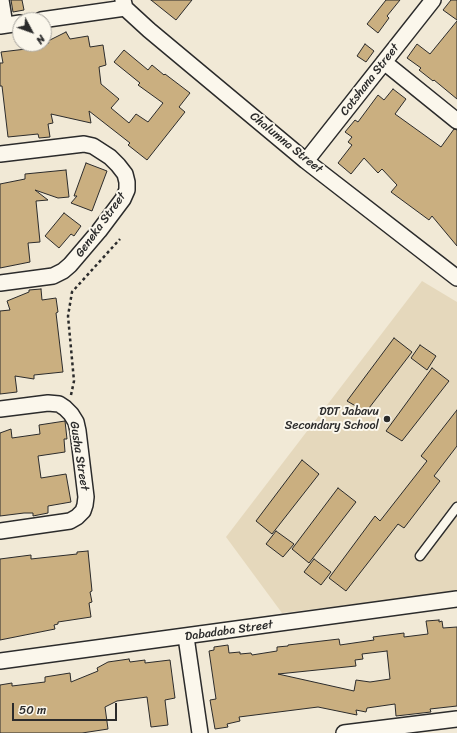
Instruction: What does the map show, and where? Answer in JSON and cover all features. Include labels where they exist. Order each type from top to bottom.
[{"type":"street","points":[[1,0],[2,25],[12,24]]},
{"type":"street","name":"Cotshana Street","points":[[306,161],[433,0]]},
{"type":"street","points":[[52,18],[124,4]]},
{"type":"street","name":"Chalumna Street","points":[[124,4],[306,161],[457,278]]},
{"type":"street","points":[[384,62],[457,121]]},
{"type":"street","name":"Geneka Street","points":[[0,154],[84,144],[93,146],[110,157],[125,174],[127,182],[127,190],[123,199],[99,231],[63,271],[52,276],[0,283]]},
{"type":"street","name":"Gusha Street","points":[[0,409],[48,403],[59,404],[68,410],[76,422],[78,431],[86,497],[83,512],[70,521],[0,531]]},
{"type":"street","name":"Dabadaba Street","points":[[0,661],[186,637],[457,599]]},
{"type":"street","points":[[186,637],[200,733]]},
{"type":"street","points":[[344,733],[457,718]]},
{"type":"lane","points":[[420,556],[457,507]]},
{"type":"path","points":[[68,410],[74,381],[68,316],[72,292],[120,239]]},
{"type":"shaded area","name":"DDT Jabavu Secondary School","points":[[422,281],[457,302],[457,592],[282,613],[226,537]]},
{"type":"building","points":[[11,0],[22,0],[24,10],[13,12]]},
{"type":"building","points":[[151,0],[192,0],[176,20]]},
{"type":"building","points":[[386,0],[400,0],[387,16],[389,18],[378,33],[367,24]]},
{"type":"building","points":[[451,0],[457,0],[457,20],[443,10]]},
{"type":"building","points":[[457,21],[457,99],[419,70],[421,68],[407,58],[417,44],[430,54]]},
{"type":"building","points":[[66,32],[70,39],[88,36],[90,47],[103,45],[106,65],[99,67],[101,84],[119,99],[111,108],[129,123],[136,114],[148,122],[163,103],[138,85],[140,83],[114,62],[124,50],[148,70],[152,65],[190,93],[179,107],[185,112],[147,160],[128,145],[130,143],[89,111],[91,123],[51,114],[53,123],[48,124],[50,137],[39,138],[38,134],[8,137],[2,86],[0,86],[0,63],[3,63],[1,52],[12,51],[12,52],[52,52],[52,39]]},
{"type":"building","points":[[365,44],[374,51],[366,62],[357,56]]},
{"type":"building","points":[[393,89],[406,99],[395,114],[441,147],[454,129],[457,130],[457,246],[432,216],[429,220],[391,192],[397,185],[382,169],[378,173],[364,158],[351,174],[338,163],[352,145],[348,142],[352,137],[345,132],[355,120],[358,122],[378,95],[384,100]]},
{"type":"building","points":[[86,163],[107,171],[92,211],[71,203],[77,196],[74,196]]},
{"type":"building","points":[[66,170],[69,197],[58,198],[35,190],[48,200],[36,201],[40,242],[28,243],[30,262],[0,268],[0,184],[25,179],[25,174]]},
{"type":"building","points":[[64,213],[81,226],[74,236],[71,234],[59,248],[45,236]]},
{"type":"building","points":[[41,289],[42,300],[56,298],[58,312],[56,313],[63,372],[34,375],[34,379],[15,376],[17,392],[0,394],[0,311],[10,310],[7,301],[29,292],[29,290]]},
{"type":"building","points":[[394,338],[412,352],[366,412],[347,401]]},
{"type":"building","points":[[420,345],[436,356],[427,370],[411,358]]},
{"type":"building","points":[[432,368],[449,381],[402,441],[386,431]]},
{"type":"building","points":[[457,410],[457,446],[434,476],[440,481],[404,528],[398,524],[346,591],[329,578],[375,516],[380,521],[427,461],[421,456]]},
{"type":"building","points":[[65,421],[67,439],[64,439],[65,452],[38,456],[41,478],[66,474],[71,502],[48,506],[48,513],[33,516],[33,513],[24,513],[0,516],[0,433],[11,429],[12,438],[40,434],[39,425]]},
{"type":"building","points":[[302,460],[319,474],[272,534],[256,521]]},
{"type":"building","points":[[338,488],[356,502],[309,563],[292,549]]},
{"type":"building","points":[[276,531],[294,544],[283,557],[266,544]]},
{"type":"building","points":[[88,551],[92,591],[90,592],[92,602],[89,603],[91,617],[58,622],[58,624],[54,625],[55,629],[0,640],[0,559],[31,555],[31,559],[77,554],[77,552]]},
{"type":"building","points":[[314,559],[331,572],[321,585],[304,572]]},
{"type":"building","points":[[426,621],[442,621],[443,628],[457,627],[457,706],[430,709],[431,712],[396,716],[395,704],[367,708],[366,712],[356,710],[357,715],[318,707],[239,717],[240,721],[227,724],[228,727],[215,729],[210,700],[216,699],[209,651],[214,650],[214,647],[228,645],[229,653],[240,652],[240,654],[251,653],[252,655],[277,651],[277,647],[339,639],[340,645],[374,640],[373,637],[404,633],[404,637],[428,634]],"holes":[[[387,651],[390,679],[370,682],[356,680],[354,691],[278,674],[356,666],[355,660],[363,659],[362,654]]]},
{"type":"building","points":[[129,659],[130,662],[145,660],[145,663],[170,660],[175,698],[165,700],[168,725],[151,727],[147,697],[117,701],[105,707],[108,729],[82,733],[0,733],[0,685],[12,683],[12,686],[45,682],[45,677],[70,673],[71,682],[98,671],[97,668],[108,662]]},
{"type":"place","name":"DDT Jabavu Secondary School","points":[[387,419]]}]
